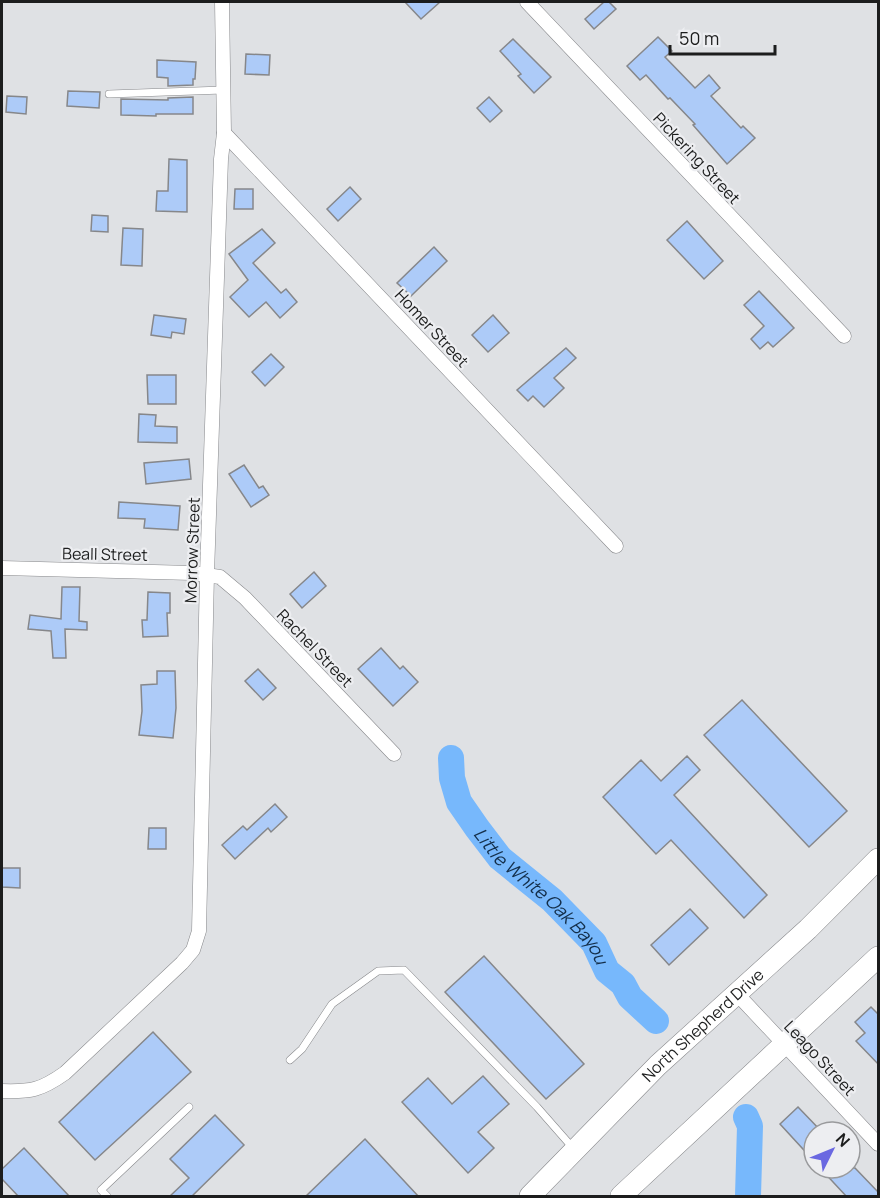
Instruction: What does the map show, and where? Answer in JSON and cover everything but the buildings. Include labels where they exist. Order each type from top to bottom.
[{"type":"main road","name":"North Shepherd Drive","points":[[530,1197],[658,1065],[737,994],[879,859]]},
{"type":"main road","points":[[621,1197],[879,957]]},
{"type":"street","name":"Morrow Street","points":[[2,1090],[31,1091],[49,1085],[66,1073],[182,963],[193,950],[199,931],[207,574],[220,171],[224,133],[222,2]]},
{"type":"street","name":"Pickering Street","points":[[527,2],[844,336]]},
{"type":"street","name":"Homer Street","points":[[224,133],[616,546]]},
{"type":"street","name":"Beall Street","points":[[2,568],[207,574]]},
{"type":"street","name":"Rachel Street","points":[[207,574],[220,577],[245,598],[394,754]]},
{"type":"street","name":"Leago Street","points":[[737,994],[879,1144]]},
{"type":"lane","points":[[109,94],[223,90]]},
{"type":"lane","points":[[290,1060],[302,1049],[332,1004],[378,971],[404,970],[537,1107],[575,1150]]},
{"type":"lane","points":[[107,1197],[101,1190],[189,1107]]},
{"type":"waterway","name":"Little White Oak Bayou","points":[[451,758],[452,778],[459,802],[500,858],[552,900],[594,943],[607,971],[623,984],[630,997],[656,1021]]},
{"type":"waterway","name":"Little White Oak Bayou","points":[[746,1117],[750,1126],[748,1196]]}]
